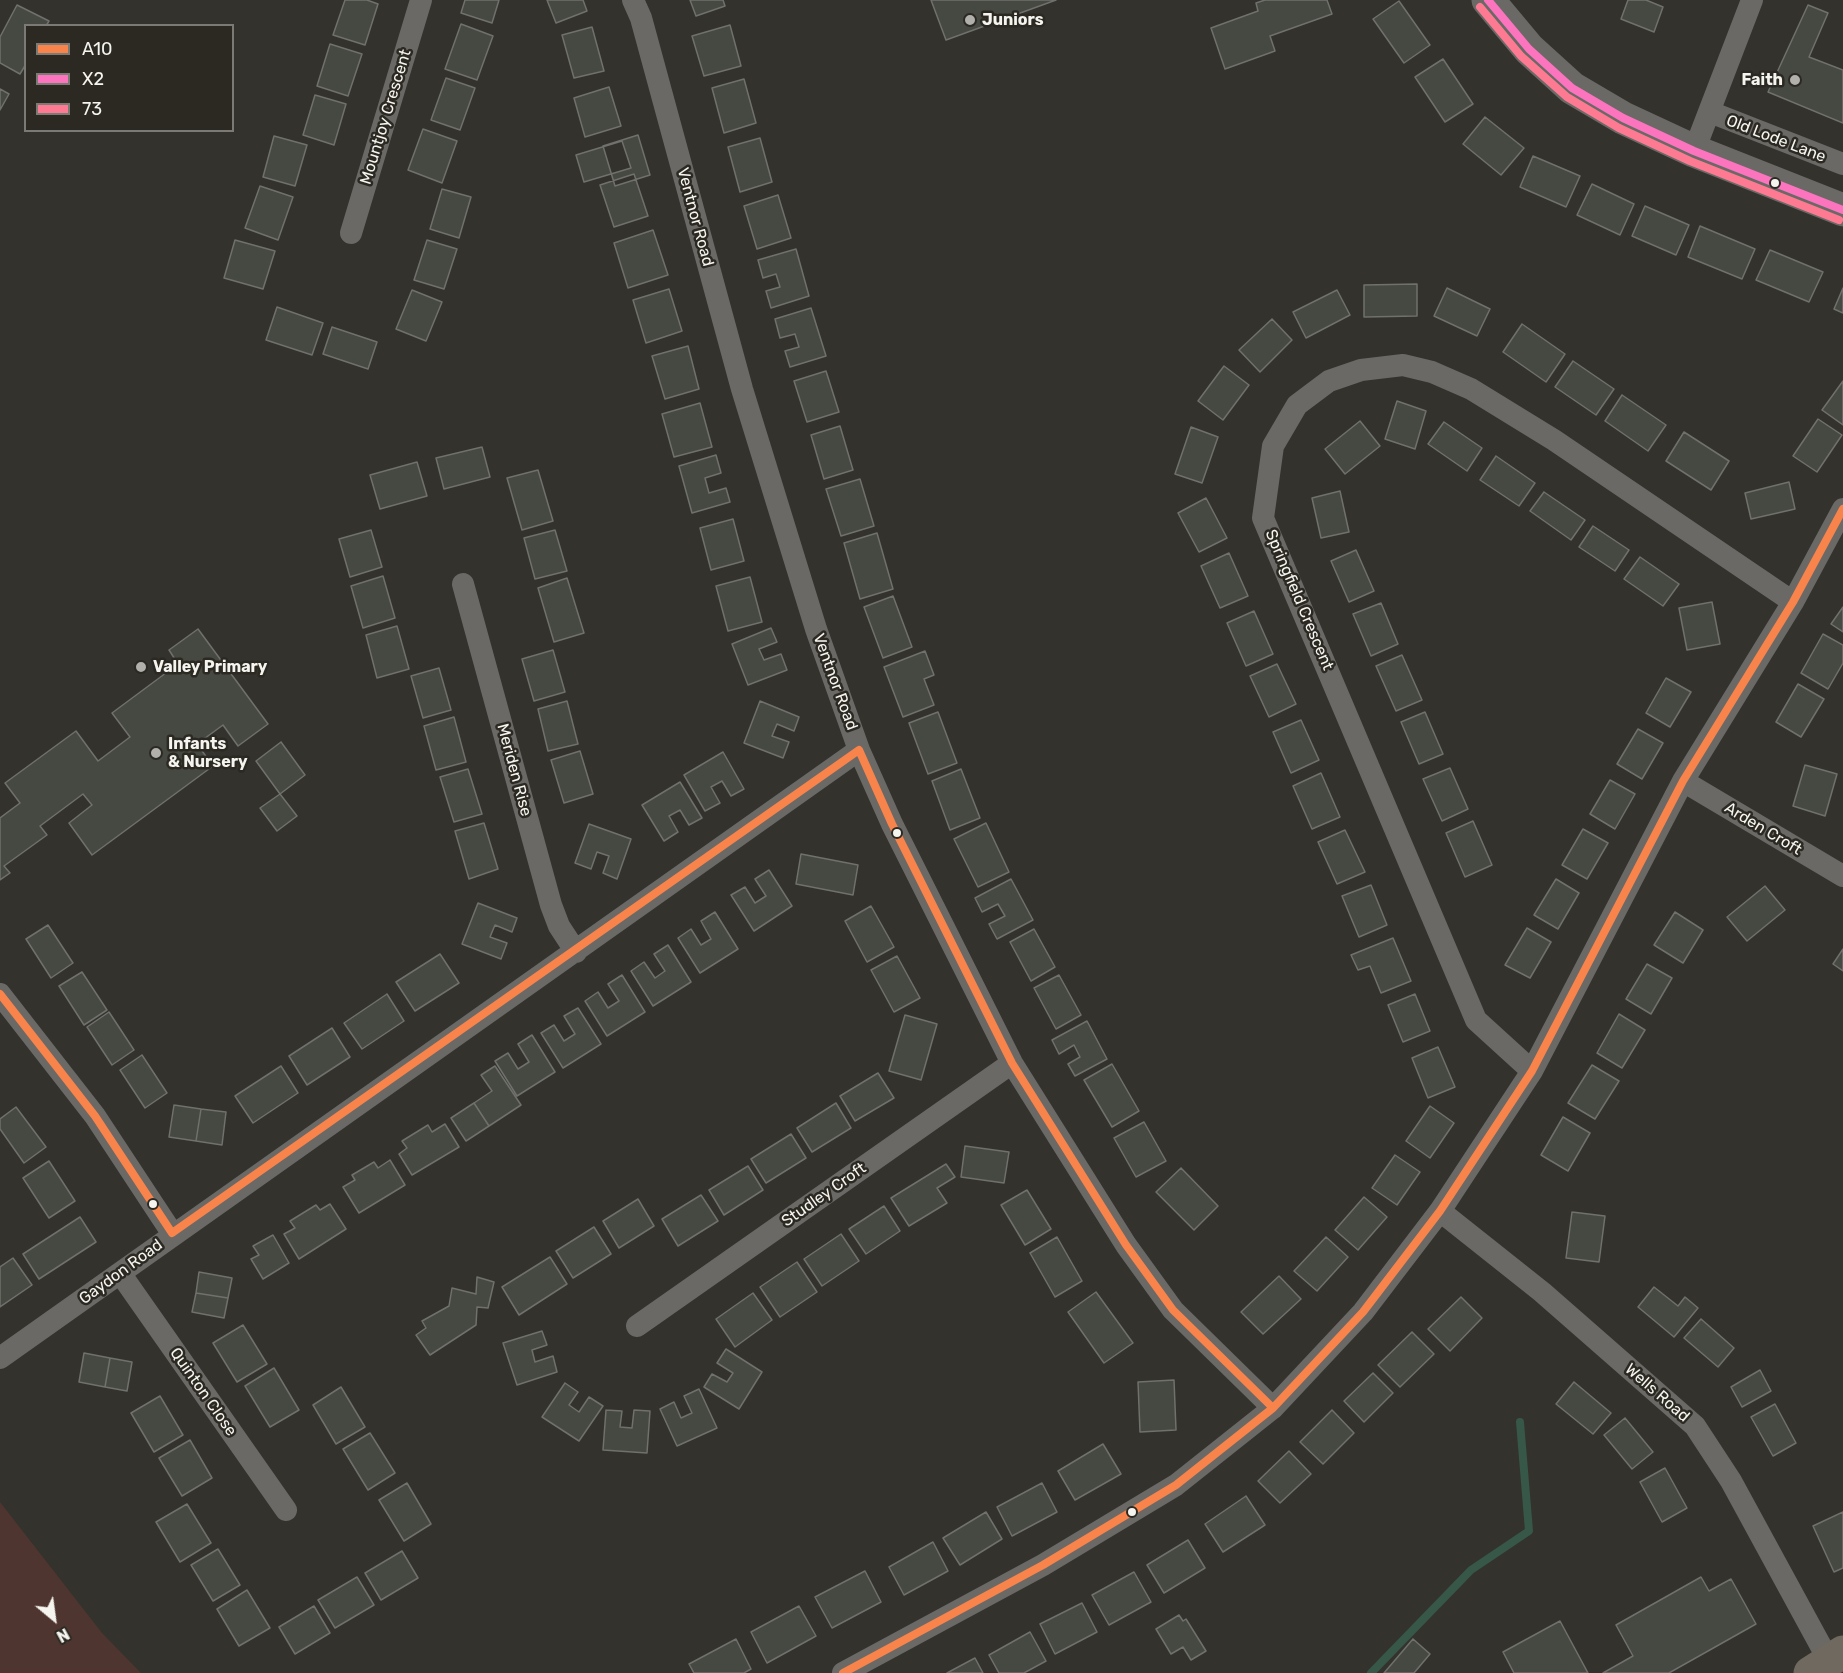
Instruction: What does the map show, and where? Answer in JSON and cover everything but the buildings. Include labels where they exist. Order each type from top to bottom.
[{"type":"street","name":"Mountjoy Crescent","points":[[351,233],[422,0]]},
{"type":"street","name":"Ventnor Road","points":[[633,0],[641,18],[742,389],[816,629],[859,750],[897,834],[1012,1063],[1126,1245],[1173,1310],[1273,1408]]},
{"type":"street","points":[[1488,0],[1529,49],[1572,88],[1623,118],[1694,151],[1843,210]]},
{"type":"street","points":[[1694,151],[1752,0]]},
{"type":"street","name":"Old Lode Lane","points":[[1710,112],[1843,164]]},
{"type":"street","name":"Springfield Crescent","points":[[1532,1071],[1476,1020],[1263,518],[1273,446],[1297,405],[1329,381],[1361,370],[1402,365],[1432,372],[1471,389],[1554,440],[1793,602]]},
{"type":"street","points":[[843,1673],[1043,1564],[1176,1485],[1273,1408],[1363,1312],[1440,1211],[1532,1071],[1683,781],[1793,602],[1843,509]]},
{"type":"street","name":"Meriden Rise","points":[[463,584],[551,905],[559,926],[576,952]]},
{"type":"street","name":"Gaydon Road","points":[[0,1358],[172,1233],[576,952],[859,750]]},
{"type":"street","name":"Arden Croft","points":[[1683,781],[1843,876]]},
{"type":"street","points":[[0,994],[95,1116],[172,1233]]},
{"type":"street","name":"Studley Croft","points":[[637,1326],[1012,1063]]},
{"type":"street","name":"Wells Road","points":[[1440,1211],[1542,1292],[1695,1426],[1731,1481],[1827,1662]]},
{"type":"street","name":"Quinton Close","points":[[120,1273],[286,1510]]},
{"type":"shaded area","points":[[0,1502],[102,1633],[141,1673],[0,1673]]},
{"type":"waterway","points":[[1371,1673],[1471,1570],[1529,1531],[1520,1422]]},
{"type":"transit line","name":"X2","points":[[1488,0],[1529,49],[1572,88],[1623,118],[1694,151],[1843,210]]},
{"type":"transit line","name":"73","points":[[1480,7],[1521,56],[1567,97],[1619,128],[1690,161],[1839,220]]},
{"type":"transit line","name":"A10","points":[[843,1673],[1043,1565],[1176,1485],[1273,1408],[1363,1312],[1440,1211],[1532,1071],[1683,781],[1793,602],[1843,509]]},
{"type":"transit line","name":"A10","points":[[0,994],[95,1116],[172,1233],[859,750],[892,824],[1012,1063],[1126,1245],[1173,1310],[1273,1408]]},
{"type":"place","name":"Juniors","points":[[970,20]]},
{"type":"place","name":"Faith","points":[[1795,80]]},
{"type":"place","name":"Valley Primary","points":[[141,667]]},
{"type":"place","name":"Infants & Nursery","points":[[156,753]]}]
